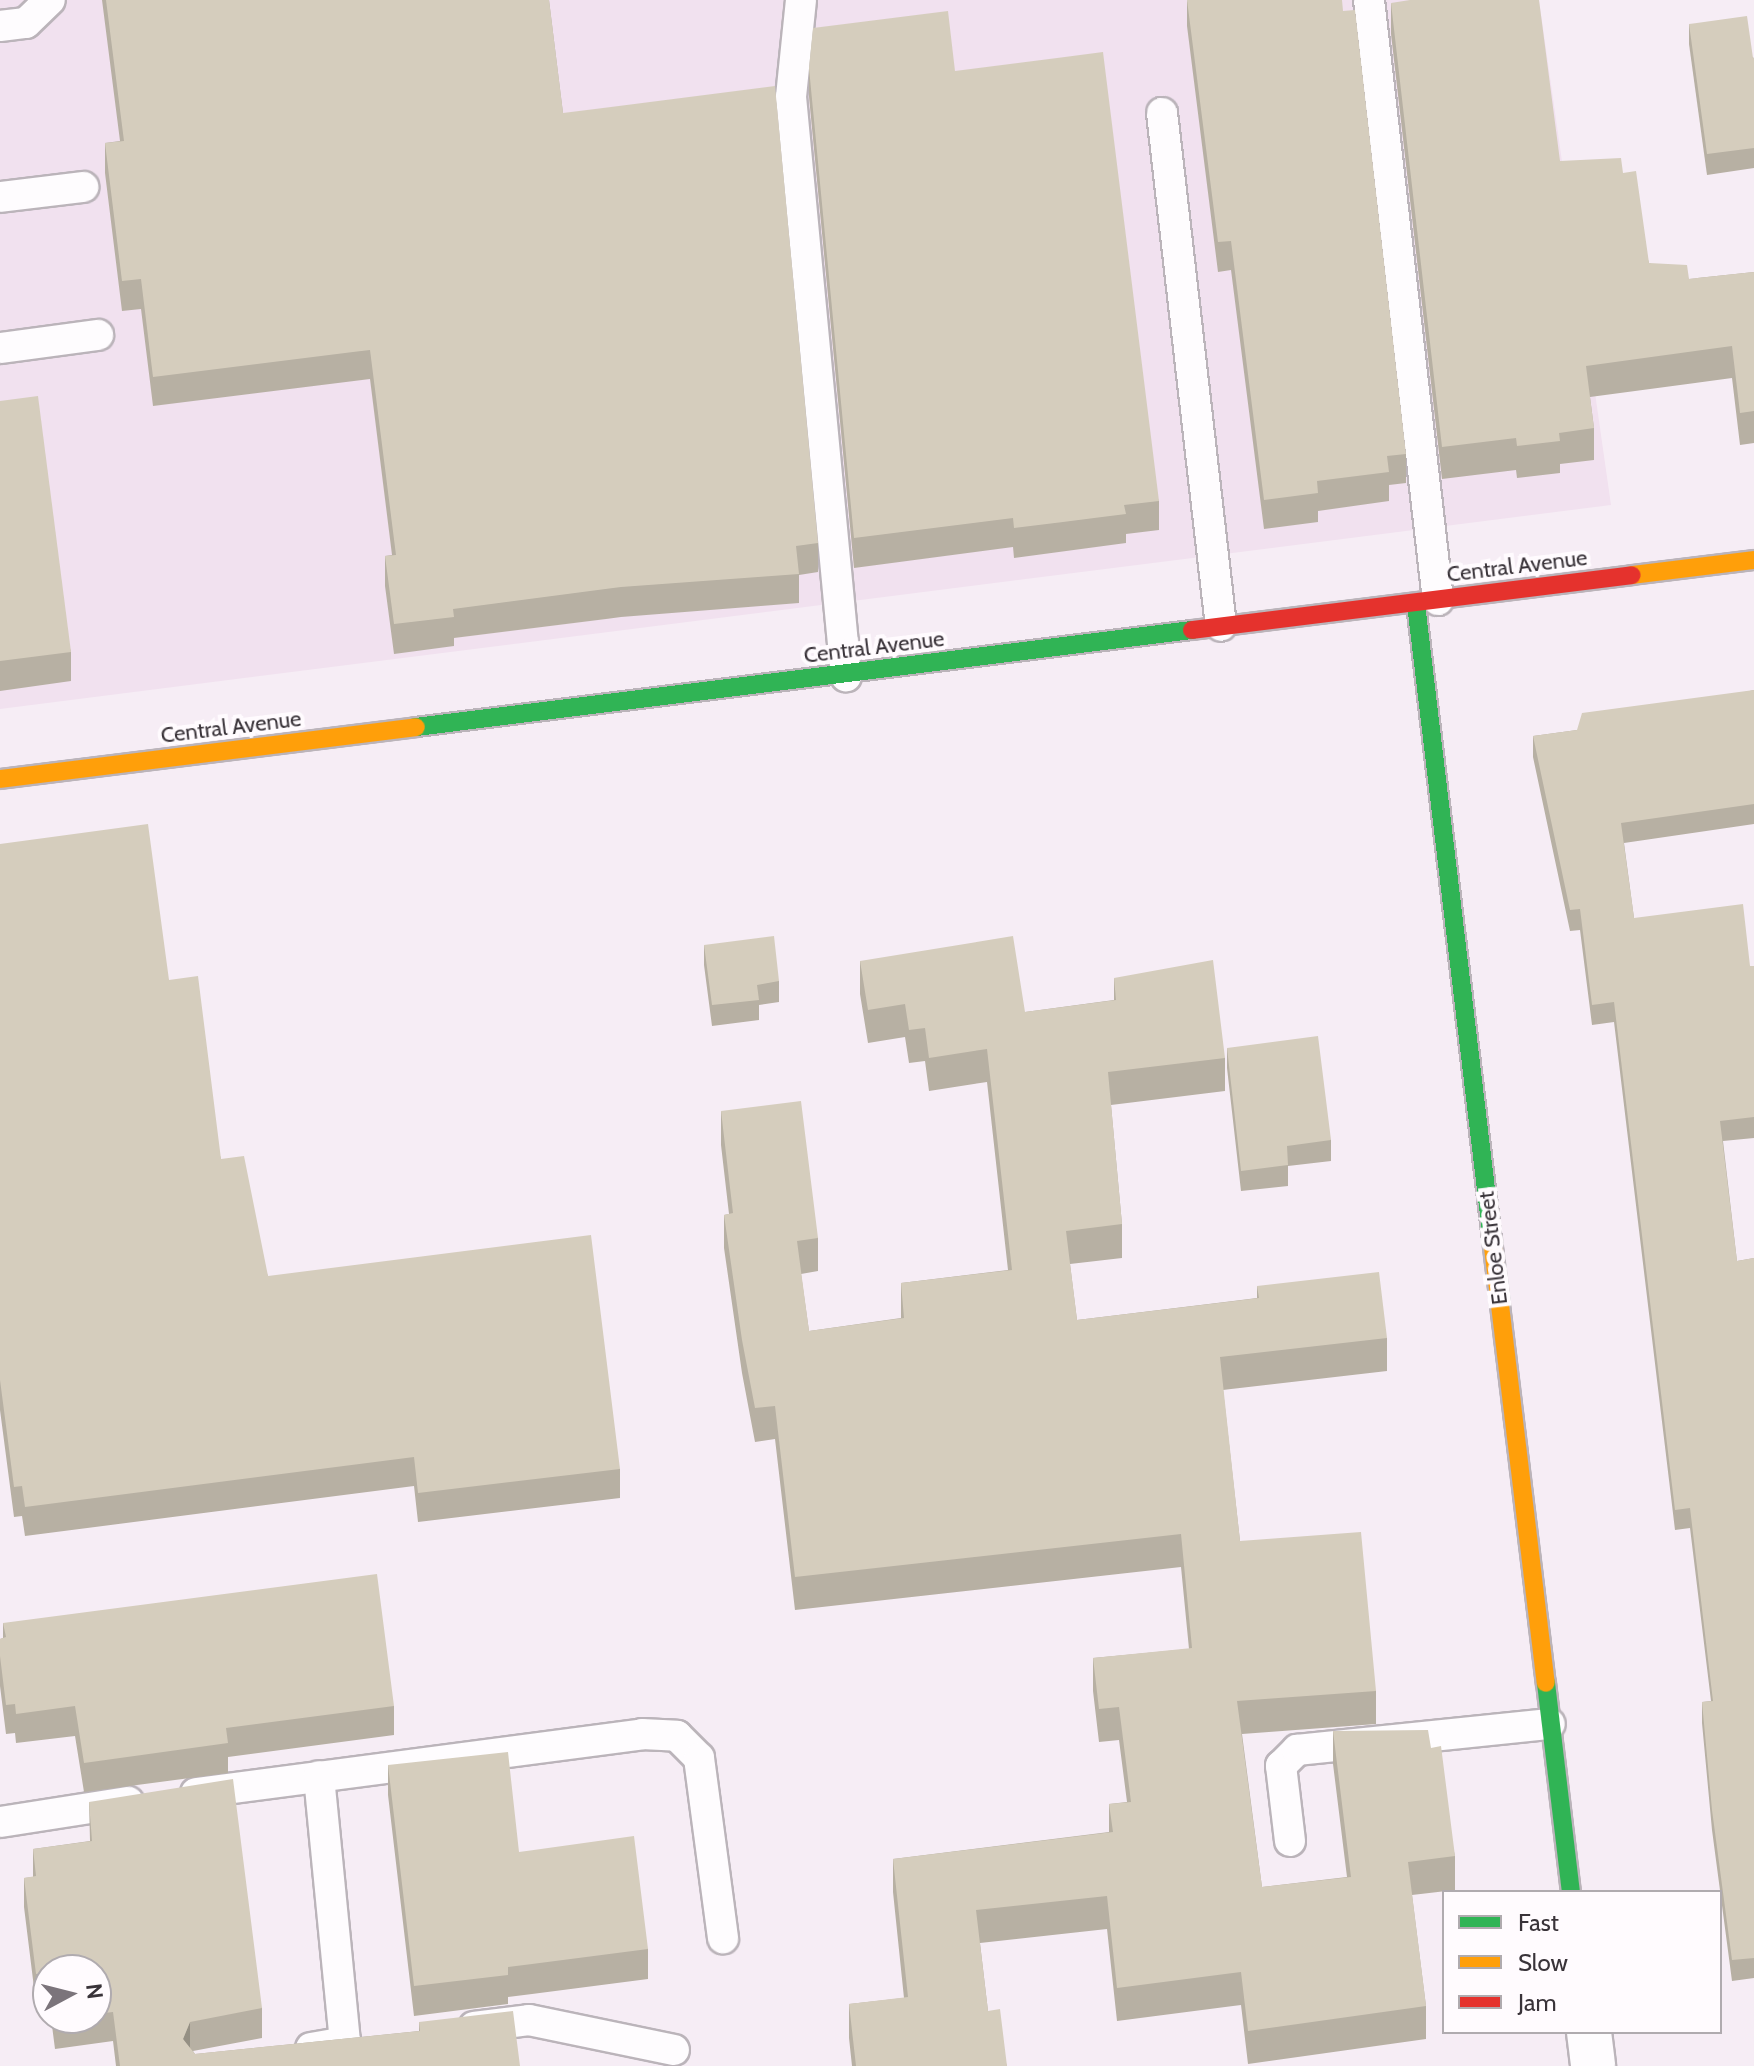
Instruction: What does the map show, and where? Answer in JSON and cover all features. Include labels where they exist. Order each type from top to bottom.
[{"type":"street","name":"Central Avenue","points":[[0,779],[846,676],[1754,560]]},
{"type":"street","name":"Enloe Street","points":[[1427,602],[1571,1890]]},
{"type":"street","points":[[1589,2034],[1593,2066]]},
{"type":"lane","points":[[0,26],[26,23],[50,0]]},
{"type":"lane","points":[[801,0],[791,97],[846,676]]},
{"type":"lane","points":[[1369,0],[1427,602]]},
{"type":"lane","points":[[1162,113],[1221,626]]},
{"type":"lane","points":[[0,197],[83,187]]},
{"type":"lane","points":[[0,348],[98,335]]},
{"type":"lane","points":[[1290,1841],[1281,1766],[1297,1750],[1550,1724]]},
{"type":"lane","points":[[0,1822],[642,1734],[677,1736],[699,1758],[723,1938]]},
{"type":"lane","points":[[319,1776],[345,2042]]},
{"type":"lane","points":[[437,2031],[529,2020],[674,2050]]},
{"type":"lane","points":[[273,2054],[376,2039]]},
{"type":"shaded area","points":[[0,0],[1539,0],[1611,505],[0,709]]},
{"type":"building","points":[[106,0],[549,0],[563,113],[775,86],[818,543],[796,546],[799,574],[621,587],[453,609],[454,617],[394,624],[385,556],[396,555],[370,350],[153,377],[141,279],[122,281],[105,143],[124,141]]},
{"type":"building","points":[[1187,0],[1342,0],[1343,11],[1355,10],[1406,454],[1387,456],[1389,472],[1317,481],[1318,493],[1264,500],[1231,241],[1218,242]]},
{"type":"building","points":[[1410,0],[1539,0],[1560,161],[1621,158],[1623,173],[1636,171],[1649,263],[1687,265],[1689,279],[1754,272],[1754,411],[1740,413],[1732,346],[1586,366],[1594,428],[1559,433],[1560,441],[1517,446],[1516,438],[1442,447],[1391,3]]},
{"type":"building","points":[[948,11],[955,71],[1103,52],[1159,501],[1124,505],[1126,514],[1014,528],[1013,518],[854,538],[809,68],[813,28]]},
{"type":"building","points":[[1747,16],[1754,58],[1754,148],[1707,154],[1689,24]]},
{"type":"building","points":[[38,396],[71,652],[0,661],[0,401]]},
{"type":"building","points":[[1754,690],[1754,804],[1621,823],[1634,918],[1743,904],[1750,966],[1754,966],[1754,1117],[1720,1121],[1737,1261],[1754,1258],[1754,1958],[1732,1960],[1712,1810],[1702,1702],[1713,1701],[1690,1508],[1675,1510],[1614,1002],[1592,1005],[1580,909],[1570,910],[1533,736],[1577,730],[1582,713]]},
{"type":"building","points":[[148,824],[169,980],[198,976],[221,1159],[244,1156],[268,1276],[591,1235],[620,1469],[418,1493],[414,1457],[25,1507],[22,1486],[14,1487],[0,1380],[0,844]]},
{"type":"building","points":[[774,936],[779,981],[757,985],[759,1000],[712,1005],[704,945]]},
{"type":"building","points":[[1013,936],[1025,1012],[1116,1000],[1114,978],[1213,960],[1225,1058],[1108,1072],[1122,1224],[1066,1231],[1077,1320],[1259,1298],[1257,1286],[1379,1272],[1387,1338],[1220,1357],[1240,1541],[1361,1532],[1376,1691],[1237,1701],[1262,1887],[1351,1877],[1333,1731],[1428,1730],[1431,1748],[1441,1746],[1455,1856],[1408,1862],[1426,2006],[1248,2031],[1241,1972],[1117,1988],[1107,1896],[976,1910],[988,2011],[1000,2009],[1007,2066],[856,2066],[849,2004],[908,1997],[893,1859],[1113,1832],[1109,1804],[1131,1802],[1119,1707],[1099,1709],[1093,1658],[1192,1648],[1181,1534],[795,1577],[775,1406],[755,1408],[742,1340],[724,1215],[733,1213],[721,1111],[801,1101],[818,1238],[797,1241],[809,1331],[904,1318],[901,1283],[1012,1270],[987,1049],[929,1058],[925,1028],[909,1030],[905,1004],[868,1010],[860,961]]},
{"type":"building","points":[[1318,1036],[1331,1140],[1287,1146],[1288,1165],[1241,1171],[1227,1048]]},
{"type":"building","points":[[377,1574],[394,1706],[226,1728],[228,1743],[84,1763],[75,1706],[16,1714],[15,1704],[6,1705],[0,1656],[0,1639],[6,1637],[3,1623]]},
{"type":"building","points":[[508,1752],[519,1852],[634,1836],[648,1949],[508,1967],[508,1975],[414,1986],[388,1765]]},
{"type":"building","points":[[233,1779],[262,2008],[190,2022],[183,2039],[195,2054],[420,2031],[419,2022],[513,2011],[520,2066],[120,2066],[112,2012],[112,1954],[34,1954],[24,1878],[36,1876],[33,1849],[92,1841],[89,1802]]},
{"type":"traffic: fast","points":[[1416,604],[1492,1239]]},
{"type":"traffic: fast","points":[[416,727],[1192,630]]},
{"type":"traffic: fast","points":[[1546,1683],[1571,1890]]},
{"type":"traffic: slow","points":[[1632,575],[1754,560]]},
{"type":"traffic: slow","points":[[0,779],[416,727]]},
{"type":"traffic: slow","points":[[1492,1239],[1546,1683]]},
{"type":"traffic: jam","points":[[1192,630],[1632,575]]}]
